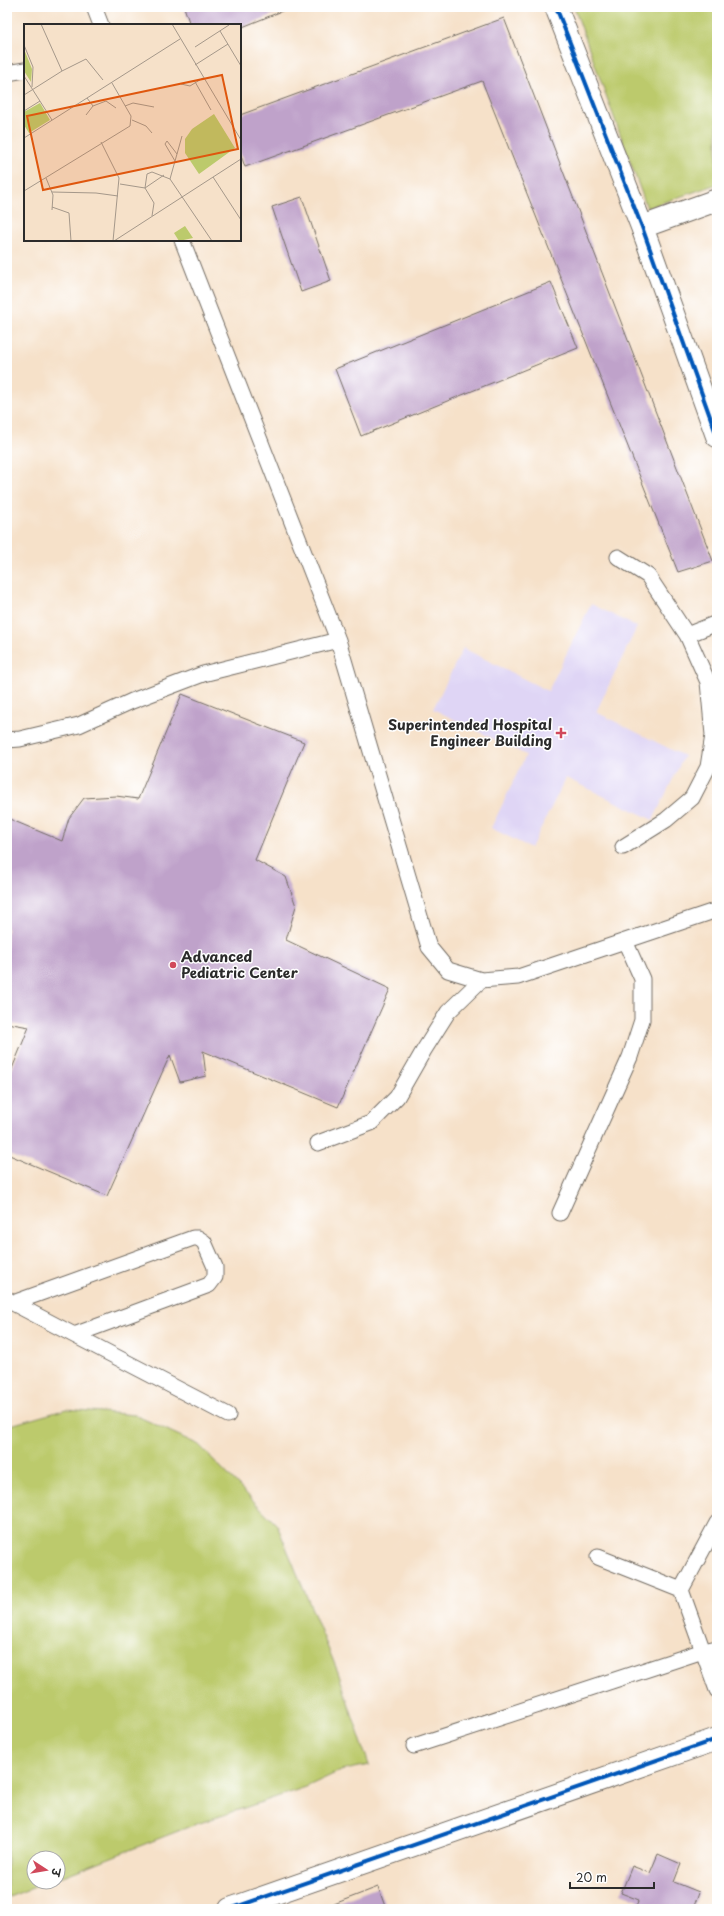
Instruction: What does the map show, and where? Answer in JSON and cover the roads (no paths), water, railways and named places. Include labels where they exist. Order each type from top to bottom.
[{"type":"street","points":[[556,7],[642,227],[717,436]]},
{"type":"street","points":[[642,227],[717,200]]},
{"type":"street","points":[[230,1909],[717,1739]]},
{"type":"lane","points":[[94,7],[101,24]]},
{"type":"lane","points":[[7,73],[24,70]]},
{"type":"lane","points":[[182,241],[338,640],[429,947],[448,970],[480,980],[518,977],[717,910]]},
{"type":"lane","points":[[618,557],[648,576],[687,634],[708,682],[713,735],[708,767],[692,798],[666,820],[623,847]]},
{"type":"lane","points":[[687,634],[717,623]]},
{"type":"lane","points":[[7,740],[20,739],[79,725],[132,701],[203,674],[338,640]]},
{"type":"lane","points":[[560,1213],[630,1057],[642,1020],[642,979],[625,941]]},
{"type":"lane","points":[[318,1143],[371,1123],[397,1097],[448,1012],[480,980]]},
{"type":"lane","points":[[10,1301],[193,1238],[198,1238],[204,1242],[215,1267],[215,1277],[209,1285],[74,1335]]},
{"type":"lane","points":[[10,1301],[228,1415]]},
{"type":"lane","points":[[680,1590],[717,1523]]},
{"type":"lane","points":[[598,1557],[680,1590],[710,1650],[717,1690]]},
{"type":"lane","points":[[414,1746],[710,1650]]},
{"type":"place","name":"Superintended Hospital Engineer Building","points":[[561,733]]},
{"type":"place","name":"Advanced Pediatric Center","points":[[173,965]]}]
